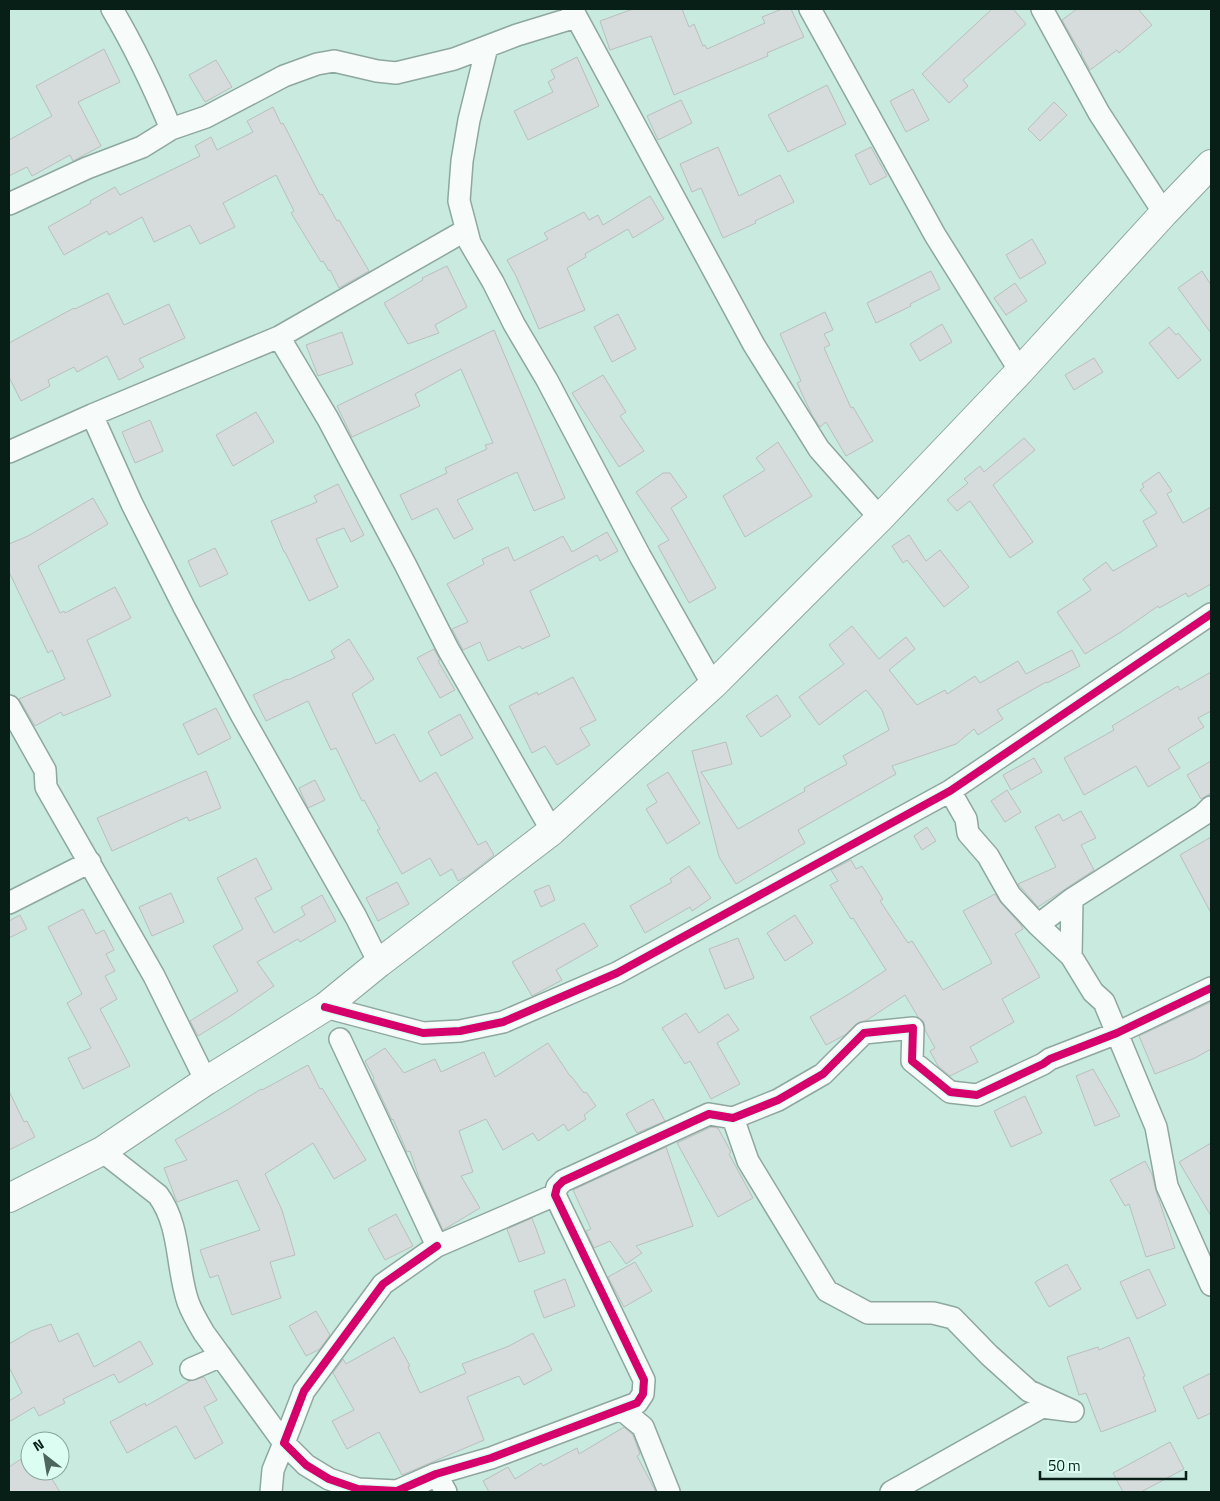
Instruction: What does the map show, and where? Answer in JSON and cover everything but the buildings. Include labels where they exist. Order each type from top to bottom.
[{"type":"main road","points":[[9,1198],[102,1151],[206,1080],[325,1007],[379,963],[552,831],[713,685],[880,518],[1020,371],[1211,164]]},
{"type":"street","points":[[112,9],[128,36],[157,94],[171,129]]},
{"type":"street","points":[[810,9],[935,235],[1020,371]]},
{"type":"street","points":[[1042,9],[1099,113],[1164,213]]},
{"type":"street","points":[[9,204],[87,168],[142,147],[171,129],[206,117],[284,76],[318,64],[334,60],[377,71],[396,72],[454,60],[574,13],[754,346],[819,449],[880,518]]},
{"type":"street","points":[[487,46],[469,120],[462,161],[459,201],[470,243],[552,389],[640,556],[713,685]]},
{"type":"street","points":[[9,452],[92,415],[279,337],[466,230]]},
{"type":"street","points":[[279,337],[328,419],[448,649],[552,831]]},
{"type":"street","points":[[92,415],[132,504],[184,607],[242,716],[356,917],[379,963]]},
{"type":"street","points":[[325,1007],[423,1033],[460,1031],[503,1022],[617,973],[950,791],[1211,614]]},
{"type":"street","points":[[9,706],[45,770],[46,787],[154,976],[206,1080]]},
{"type":"street","points":[[950,791],[966,819],[968,833],[988,856],[1010,895],[1071,956],[1093,992],[1104,1002],[1156,1127],[1167,1186],[1211,1284]]},
{"type":"street","points":[[1038,925],[1072,899],[1208,812]]},
{"type":"street","points":[[9,903],[90,862]]},
{"type":"street","points":[[1071,956],[1072,899]]},
{"type":"street","points":[[405,1492],[441,1483],[491,1458],[622,1410],[637,1403],[643,1394],[644,1380],[555,1195],[557,1187],[563,1181],[709,1114],[732,1118],[778,1100],[823,1074],[864,1033],[913,1028],[912,1061],[950,1092],[977,1096],[1050,1059],[1117,1033],[1211,988]]},
{"type":"street","points":[[340,1039],[437,1246]]},
{"type":"street","points":[[732,1118],[748,1161],[827,1291],[868,1314],[934,1313],[953,1318],[989,1356],[1029,1391],[1073,1412],[1042,1407],[891,1492]]},
{"type":"street","points":[[102,1151],[158,1195],[164,1204],[171,1218],[188,1301],[193,1315],[284,1443],[306,1465],[329,1479],[358,1489],[397,1491],[441,1483]]},
{"type":"street","points":[[271,1492],[273,1470],[304,1392],[383,1284],[437,1246],[555,1195]]},
{"type":"street","points":[[191,1369],[221,1356]]},
{"type":"street","points":[[622,1410],[643,1427],[669,1492]]},
{"type":"cycle path","points":[[325,1007],[423,1033],[460,1031],[503,1022],[617,973],[950,791],[1211,614]]},
{"type":"cycle path","points":[[437,1246],[383,1284],[304,1391],[284,1443],[306,1465],[329,1479],[358,1489],[397,1491],[436,1474],[491,1458],[637,1403],[643,1394],[644,1380],[555,1195],[557,1187],[563,1181],[709,1114],[733,1118],[778,1100],[823,1074],[864,1033],[913,1028],[912,1061],[950,1092],[977,1095],[1050,1059],[1117,1033],[1211,988]]}]
